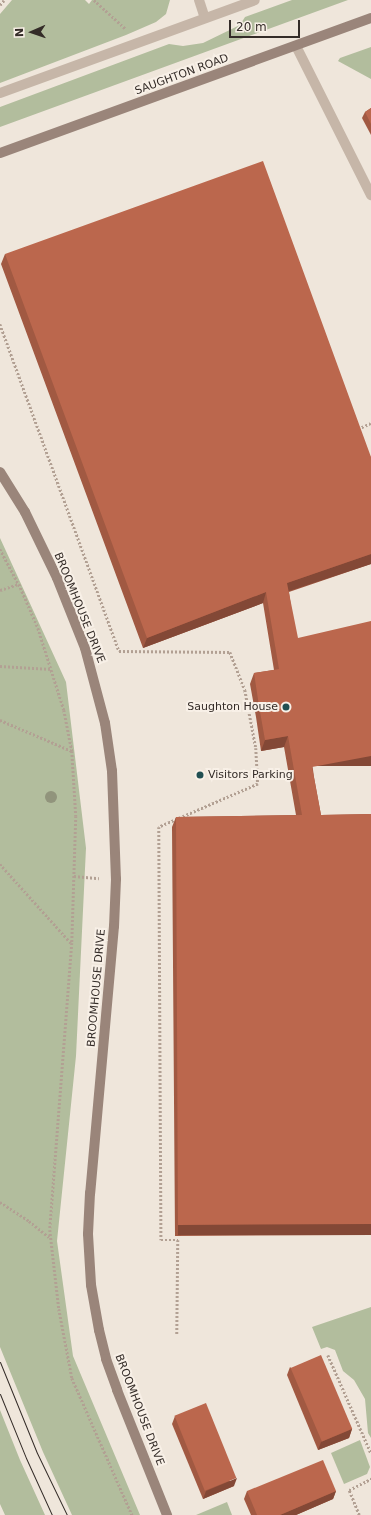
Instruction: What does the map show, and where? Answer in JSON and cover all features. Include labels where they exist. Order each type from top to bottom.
[{"type":"street","points":[[199,0],[205,18]]},
{"type":"street","points":[[0,93],[254,0]]},
{"type":"street","name":"SAUGHTON ROAD","points":[[0,153],[371,18]]},
{"type":"street","points":[[296,46],[371,195]]},
{"type":"street","name":"BROOMHOUSE DRIVE","points":[[0,472],[25,512],[57,578],[85,648],[105,723],[112,771],[116,879],[114,926],[90,1193],[88,1234],[91,1285],[99,1330],[115,1384],[167,1515]]},
{"type":"path","points":[[0,5],[4,0]]},
{"type":"path","points":[[94,0],[140,42]]},
{"type":"path","points":[[0,324],[119,651],[230,652],[245,690],[256,748],[258,784],[159,827],[161,1240],[178,1240],[177,1334]]},
{"type":"path","points":[[351,431],[371,423]]},
{"type":"path","points":[[0,549],[19,584],[38,628],[64,710],[72,751],[76,816],[72,943],[50,1230],[59,1309],[72,1378],[132,1515]]},
{"type":"path","points":[[0,590],[19,584]]},
{"type":"path","points":[[0,666],[51,668]]},
{"type":"path","points":[[0,720],[72,751]]},
{"type":"path","points":[[0,864],[72,943]]},
{"type":"path","points":[[74,876],[116,879]]},
{"type":"path","points":[[0,1202],[29,1221],[51,1238]]},
{"type":"path","points":[[328,1355],[371,1453]]},
{"type":"path","points":[[359,1515],[349,1490],[371,1479]]},
{"type":"green space","points":[[12,0],[85,0],[89,4],[92,0],[170,0],[166,14],[156,22],[0,83],[0,14]]},
{"type":"green space","points":[[292,0],[348,0],[0,127],[0,107],[169,44],[183,46],[203,43],[240,25],[245,17]]},
{"type":"green space","points":[[371,47],[371,79],[338,61],[340,58]]},
{"type":"green space","points":[[0,538],[66,682],[86,848],[76,1056],[57,1241],[73,1356],[140,1515],[72,1515],[43,1452],[0,1347]]},
{"type":"green space","points":[[371,1307],[371,1438],[368,1433],[365,1399],[354,1380],[343,1371],[335,1350],[327,1347],[321,1349],[312,1327]]},
{"type":"green space","points":[[0,1410],[20,1460],[45,1515],[5,1515],[0,1504]]},
{"type":"green space","points":[[360,1440],[370,1467],[367,1474],[344,1484],[331,1453]]},
{"type":"green space","points":[[227,1502],[232,1515],[196,1515]]},
{"type":"building","points":[[371,108],[371,124],[365,112]]},
{"type":"building","name":"Saughton House","points":[[263,161],[371,457],[371,554],[287,583],[298,638],[371,621],[371,756],[312,767],[321,815],[371,814],[371,1224],[178,1225],[176,817],[302,815],[288,736],[265,740],[259,706],[254,673],[279,669],[266,592],[147,638],[5,254]]},
{"type":"building","points":[[321,1355],[352,1429],[322,1442],[291,1368]]},
{"type":"building","points":[[206,1403],[236,1478],[205,1491],[174,1416]]},
{"type":"building","points":[[323,1460],[336,1491],[280,1515],[257,1515],[247,1491]]},
{"type":"tram line","points":[[0,1362],[37,1453],[67,1515]]},
{"type":"tram line","points":[[0,1394],[26,1458],[52,1515]]},
{"type":"place","name":"Saughton House","points":[[286,707]]},
{"type":"place","name":"Visitors Parking","points":[[200,775]]}]
